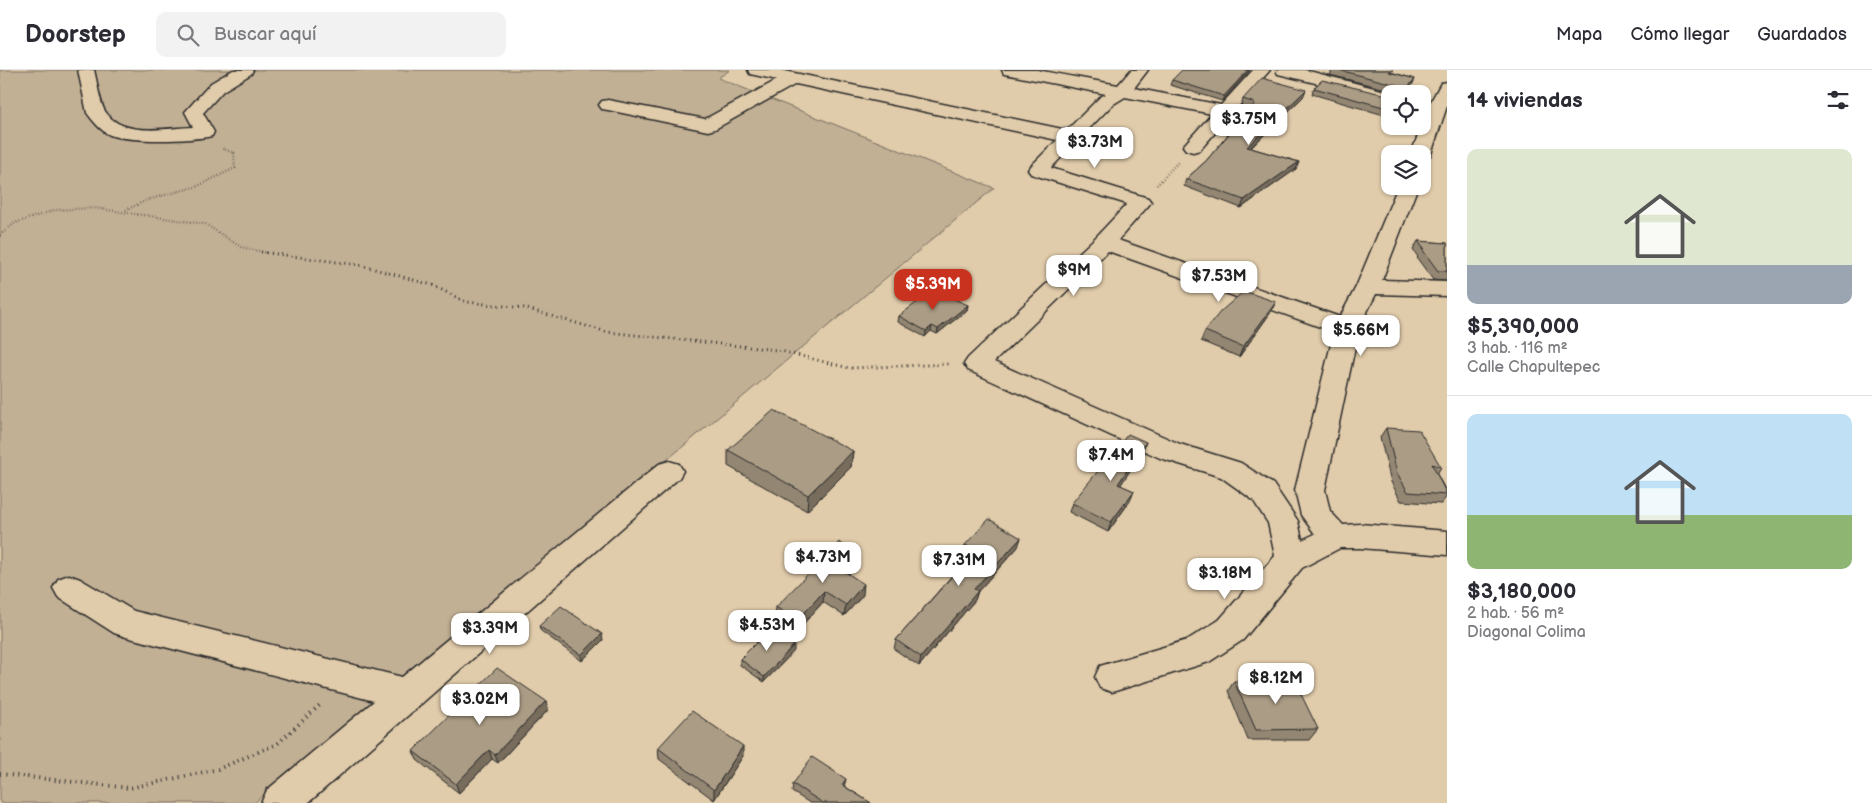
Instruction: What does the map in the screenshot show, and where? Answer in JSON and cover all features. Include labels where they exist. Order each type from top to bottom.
[{"type":"street","points":[[86,70],[96,113],[114,130],[142,134],[204,132],[194,112],[217,87],[245,70]]},
{"type":"street","points":[[756,70],[1072,137]]},
{"type":"street","points":[[1010,70],[1225,111]]},
{"type":"street","points":[[1140,70],[1122,92],[1106,100],[1038,170],[1141,202],[1104,242],[977,364],[1170,451],[1230,470],[1263,492],[1283,521],[1291,559]]},
{"type":"street","points":[[1193,146],[1262,70]]},
{"type":"street","points":[[1284,70],[1381,94]]},
{"type":"street","points":[[608,105],[708,125],[794,78]]},
{"type":"street","points":[[1425,145],[1447,88]]},
{"type":"street","points":[[1336,537],[1316,515],[1310,490],[1347,328],[1368,287],[1404,195]]},
{"type":"street","points":[[1104,242],[1347,328]]},
{"type":"street","points":[[1368,287],[1447,289]]},
{"type":"street","points":[[280,803],[669,471]]},
{"type":"street","points":[[1112,677],[1197,652],[1231,630],[1291,559],[1336,537],[1360,536],[1447,542]]},
{"type":"street","points":[[69,588],[126,623],[408,694]]},
{"type":"path","points":[[125,211],[147,200],[198,186],[235,168],[234,153],[214,145],[204,132]]},
{"type":"path","points":[[1141,202],[1193,146]]},
{"type":"path","points":[[0,235],[15,223],[55,210],[94,208],[125,211],[168,220],[205,224],[241,247],[276,255],[360,265],[432,285],[466,302],[524,308],[607,332],[777,350],[849,368],[977,364]]},
{"type":"path","points":[[0,774],[130,788],[218,769],[277,744],[348,679]]},
{"type":"shaded area","points":[[0,70],[730,70],[718,78],[994,188],[254,803],[0,803]]},
{"type":"building","points":[[1182,70],[1248,70],[1224,96],[1172,80]]},
{"type":"building","points":[[1339,70],[1391,70],[1389,72],[1415,79],[1409,85],[1397,85]]},
{"type":"building","points":[[1262,78],[1306,90],[1247,147],[1299,162],[1244,200],[1186,179],[1206,161],[1255,103],[1243,99]]},
{"type":"building","points":[[1322,80],[1381,94],[1381,106],[1314,88]]},
{"type":"building","points":[[1418,241],[1447,243],[1447,271],[1438,271]]},
{"type":"building","points":[[933,290],[968,305],[938,329],[932,326],[926,331],[899,316]]},
{"type":"building","points":[[1244,291],[1276,302],[1243,347],[1205,331],[1220,312]]},
{"type":"building","points":[[774,410],[853,451],[808,495],[728,450]]},
{"type":"building","points":[[1386,428],[1419,430],[1441,467],[1432,464],[1447,495],[1408,492],[1397,473]]},
{"type":"building","points":[[1128,434],[1146,442],[1118,484],[1134,491],[1111,522],[1072,503]]},
{"type":"building","points":[[989,519],[1021,538],[974,589],[978,591],[921,657],[896,640],[975,550],[965,545]]},
{"type":"building","points":[[839,542],[856,558],[844,571],[864,584],[846,605],[824,591],[797,621],[776,607]]},
{"type":"building","points":[[561,606],[602,634],[581,655],[539,626]]},
{"type":"building","points":[[771,628],[794,645],[764,677],[740,659]]},
{"type":"building","points":[[497,668],[546,701],[495,755],[489,750],[456,784],[413,751]]},
{"type":"building","points":[[1294,680],[1318,729],[1256,730],[1234,681]]},
{"type":"building","points":[[692,711],[743,746],[714,790],[658,748]]},
{"type":"building","points":[[812,757],[846,779],[842,785],[871,803],[823,803],[793,784]]}]
